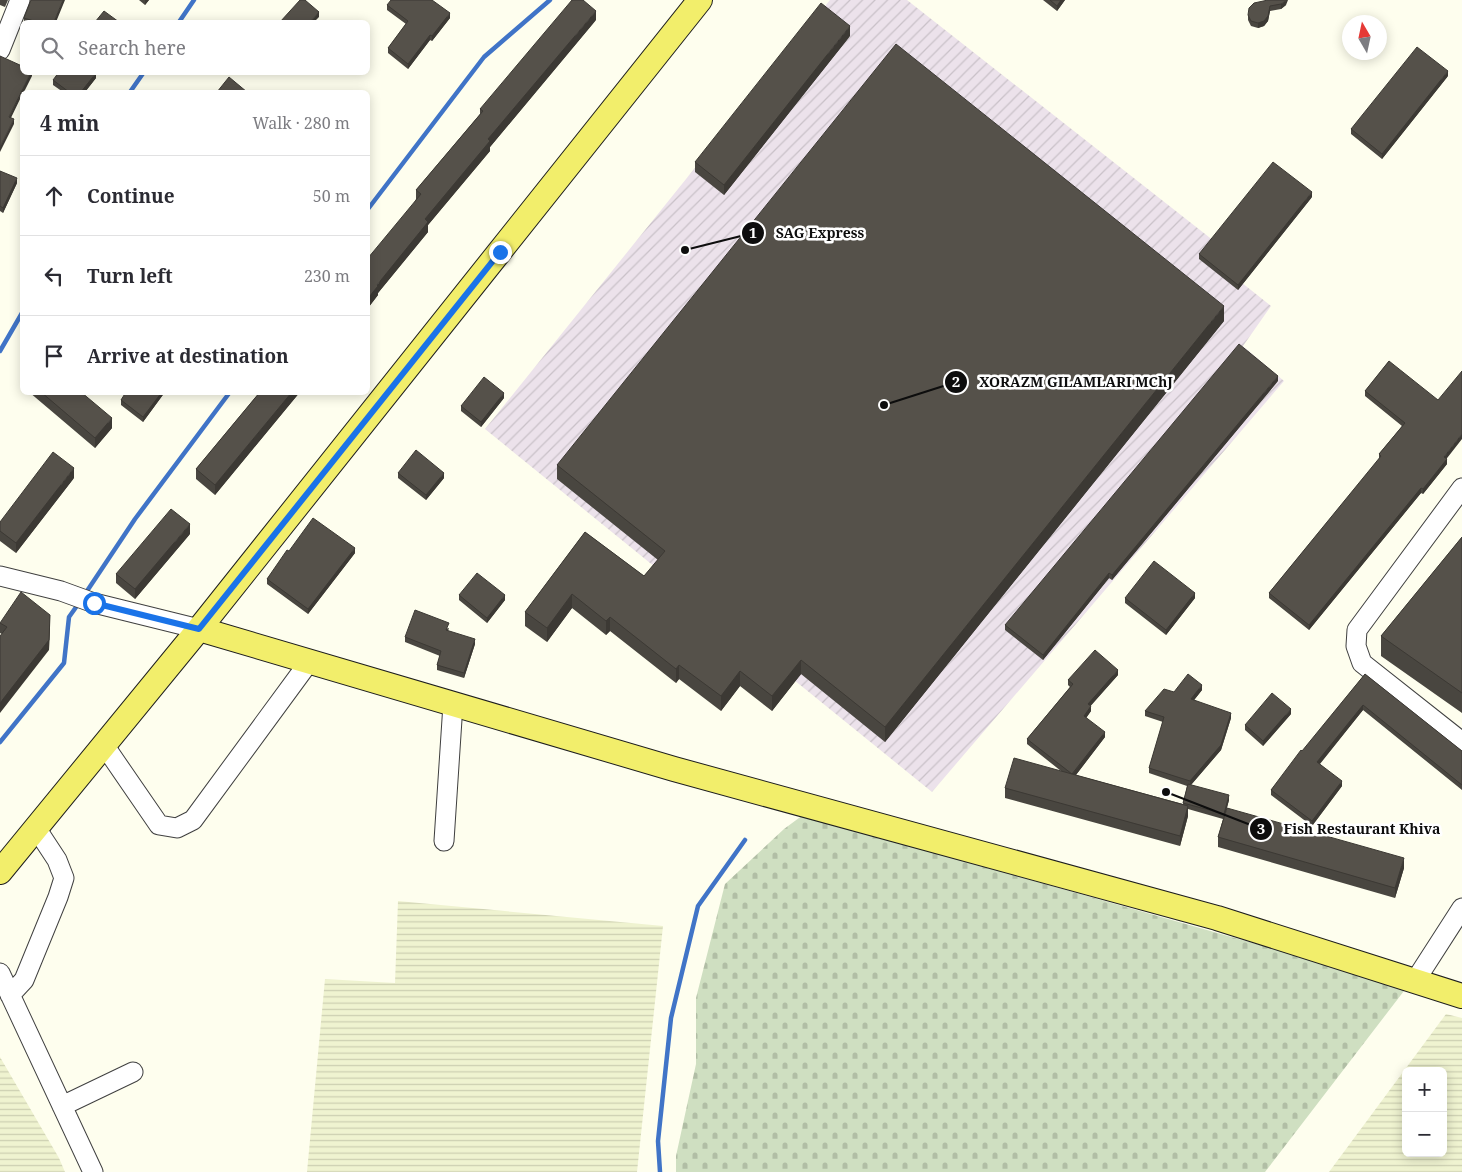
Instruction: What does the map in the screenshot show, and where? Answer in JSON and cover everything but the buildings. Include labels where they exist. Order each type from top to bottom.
[{"type":"main road","points":[[0,872],[199,629],[700,0]]},
{"type":"main road","points":[[199,629],[674,769],[1217,918],[1462,996]]},
{"type":"street","points":[[2,41],[20,0]]},
{"type":"street","points":[[1462,488],[1357,630],[1356,646],[1362,662],[1462,742]]},
{"type":"street","points":[[0,576],[94,603],[199,629]]},
{"type":"street","points":[[104,745],[159,824],[177,828],[193,820],[309,662]]},
{"type":"street","points":[[444,841],[453,704]]},
{"type":"street","points":[[10,995],[24,980],[52,913],[64,878],[57,860],[36,828]]},
{"type":"street","points":[[1415,981],[1462,908]]},
{"type":"street","points":[[0,973],[93,1172]]},
{"type":"street","points":[[62,1106],[133,1072]]},
{"type":"shaded area","points":[[830,0],[907,0],[1214,241],[1207,255],[1271,306],[1243,346],[1284,381],[932,792],[485,429]]},
{"type":"green space","points":[[803,815],[1407,987],[1265,1172],[676,1172],[676,1156],[696,1064],[696,998],[725,884],[784,829]]},
{"type":"green space","points":[[398,901],[663,926],[637,1172],[307,1172],[325,979],[395,983]]},
{"type":"green space","points":[[1446,1014],[1462,1018],[1462,1172],[1329,1172],[1402,1073],[1402,1157],[1447,1157],[1447,1067],[1407,1067]]},
{"type":"green space","points":[[0,1057],[59,1158],[65,1172],[0,1172]]},
{"type":"waterway","points":[[180,20],[194,0]]},
{"type":"waterway","points":[[370,206],[484,57],[550,0]]},
{"type":"waterway","points":[[131,90],[142,75]]},
{"type":"waterway","points":[[0,351],[20,316]]},
{"type":"waterway","points":[[85,594],[135,519],[228,395]]},
{"type":"waterway","points":[[0,742],[64,663],[69,617],[79,603]]},
{"type":"waterway","points":[[660,1172],[658,1141],[671,1018],[698,906],[745,840]]},
{"type":"place","name":"SAG Express","points":[[685,250]]},
{"type":"place","name":"XORAZM GILAMLARI MChJ","points":[[884,405]]},
{"type":"place","name":"Fish Restaurant Khiva","points":[[1166,792]]},
{"type":"route","points":[[94,603],[199,629],[500,252]]}]
